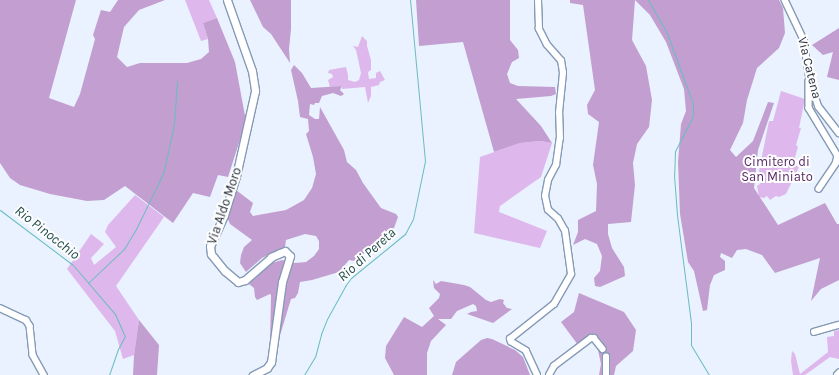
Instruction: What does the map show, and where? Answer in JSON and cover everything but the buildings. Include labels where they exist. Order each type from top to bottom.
[{"type":"main road","name":"Via Aldo Moro","points":[[227,0],[252,71],[255,90],[236,176],[224,215],[210,246],[211,254],[224,271],[238,282],[245,280],[271,257],[280,252],[287,252],[290,256],[282,282],[270,362],[267,368],[253,375]]},
{"type":"street","points":[[537,375],[526,351],[511,342],[510,339],[554,304],[571,274],[565,231],[558,219],[548,210],[545,196],[548,180],[556,165],[560,138],[559,113],[562,73],[561,61],[547,45],[539,29],[538,0]]},
{"type":"street","name":"Via Catena","points":[[785,0],[804,40],[809,71],[819,107],[839,134]]},
{"type":"street","points":[[809,71],[809,108],[818,126],[838,156],[836,164],[819,189]]},
{"type":"street","points":[[0,308],[26,320],[30,326],[33,355],[44,375]]},
{"type":"street","points":[[814,332],[839,325]]},
{"type":"street","points":[[549,375],[554,366],[591,338],[594,338],[603,350]]},
{"type":"street","points":[[606,357],[606,375]]},
{"type":"green space","points":[[185,0],[209,0],[217,18],[203,23],[208,39],[201,41]]},
{"type":"green space","points":[[362,36],[367,41],[371,60],[371,70],[368,72],[369,79],[376,78],[376,73],[380,71],[385,80],[380,82],[379,85],[371,87],[371,96],[368,103],[365,87],[342,89],[342,86],[330,87],[328,80],[333,77],[332,74],[328,73],[329,70],[346,67],[348,80],[355,82],[359,80],[361,73],[356,50],[353,46],[358,47]]},
{"type":"green space","name":"Cimitero di San Miniato","points":[[781,91],[805,99],[799,128],[801,128],[796,145],[798,147],[793,164],[799,167],[786,194],[779,197],[776,196],[770,200],[767,196],[764,198],[759,197],[757,186],[760,184],[758,176],[769,121],[773,121]]},
{"type":"green space","points":[[540,141],[552,143],[541,177],[500,206],[499,212],[547,231],[540,248],[474,233],[480,157],[520,143]]},
{"type":"green space","points":[[135,195],[164,217],[116,286],[139,320],[134,355],[123,359],[115,331],[67,269],[91,234],[104,244],[91,258],[94,265],[116,247],[105,232],[108,225]]},
{"type":"green space","points":[[839,330],[839,359],[830,357],[805,375],[793,375],[791,361],[792,351],[795,354],[800,374],[828,352],[827,337],[834,336],[834,331]]},
{"type":"shaded area","points":[[0,0],[76,0],[49,98],[74,107],[80,94],[95,39],[93,35],[101,10],[110,12],[118,0],[165,0],[139,10],[124,27],[117,57],[127,67],[140,63],[187,63],[201,59],[209,52],[208,39],[203,23],[217,18],[235,62],[246,121],[228,177],[218,175],[210,197],[193,193],[173,223],[125,186],[104,200],[87,201],[50,194],[20,185],[10,178],[0,163]]},
{"type":"shaded area","points":[[250,0],[291,0],[289,49],[290,63],[271,34],[263,27]]},
{"type":"shaded area","points":[[416,0],[510,0],[510,40],[518,50],[519,58],[512,62],[507,74],[510,83],[518,86],[555,87],[556,94],[551,96],[516,99],[541,126],[552,143],[540,141],[520,143],[494,152],[463,42],[419,46]]},
{"type":"shaded area","points":[[570,0],[635,0],[632,40],[646,66],[652,100],[649,127],[637,144],[633,163],[635,185],[631,222],[608,224],[608,234],[612,248],[624,267],[625,276],[600,287],[595,286],[594,278],[600,271],[602,256],[597,244],[585,239],[573,245],[578,232],[578,220],[596,211],[597,184],[593,165],[599,122],[588,114],[587,105],[595,90],[583,5],[570,3]]},
{"type":"shaded area","points":[[635,0],[779,0],[783,8],[785,33],[779,48],[757,68],[747,100],[743,123],[730,150],[736,157],[753,141],[768,102],[774,103],[758,150],[754,188],[778,225],[825,203],[837,224],[839,224],[839,280],[821,289],[811,301],[820,258],[775,273],[762,255],[746,249],[737,250],[732,258],[721,253],[720,257],[725,261],[725,270],[714,275],[710,285],[707,310],[703,311],[694,271],[688,262],[680,214],[678,162],[681,124],[686,111],[684,89],[666,42],[650,15]]},
{"type":"shaded area","points":[[839,28],[839,80],[827,77],[833,52],[823,55],[812,45]]},
{"type":"shaded area","points":[[294,65],[302,73],[311,88],[342,86],[340,90],[344,94],[341,96],[333,93],[322,96],[319,103],[315,103],[314,105],[310,104],[309,115],[315,119],[319,119],[320,107],[344,150],[347,162],[356,170],[363,183],[381,208],[396,214],[398,217],[394,228],[355,261],[349,260],[339,272],[300,282],[298,293],[295,298],[291,299],[278,342],[270,344],[271,295],[270,294],[257,300],[255,297],[254,288],[249,284],[272,263],[282,260],[295,263],[306,262],[314,256],[319,249],[319,241],[316,236],[305,234],[286,240],[285,247],[262,258],[246,272],[240,263],[241,255],[244,247],[252,240],[230,224],[227,217],[236,190],[253,203],[250,212],[253,216],[286,210],[304,200],[312,188],[316,174],[313,157],[306,134],[309,131],[308,119],[300,117],[291,70]]},
{"type":"shaded area","points":[[433,280],[436,284],[441,281],[470,287],[486,300],[491,302],[500,299],[504,300],[503,303],[507,308],[512,309],[493,323],[467,314],[477,311],[476,306],[473,304],[457,311],[451,319],[438,319],[446,325],[431,341],[427,353],[427,375],[394,375],[385,358],[386,346],[404,317],[422,327],[434,316],[429,308],[439,298],[440,294],[434,288]]},
{"type":"shaded area","points":[[579,293],[624,312],[636,330],[633,351],[616,366],[614,375],[599,375],[601,364],[598,350],[592,341],[578,345],[561,322],[574,312]]},
{"type":"shaded area","points":[[139,320],[159,345],[157,375],[133,375]]},
{"type":"shaded area","points":[[487,338],[515,350],[523,357],[530,375],[452,375],[456,362],[481,340]]},
{"type":"waterway","name":"Rio di Pereta","points":[[304,375],[315,357],[321,334],[327,319],[345,286],[351,278],[405,234],[413,219],[425,161],[410,0]]},
{"type":"waterway","points":[[648,0],[667,33],[693,104],[693,116],[675,151],[674,175],[677,215],[691,323],[691,345],[709,375]]},
{"type":"waterway","points":[[88,283],[124,249],[135,231],[159,182],[164,170],[174,124],[177,81]]},
{"type":"waterway","name":"Rio Pinocchio","points":[[0,210],[73,265],[115,314],[125,336],[118,349],[109,375]]}]
